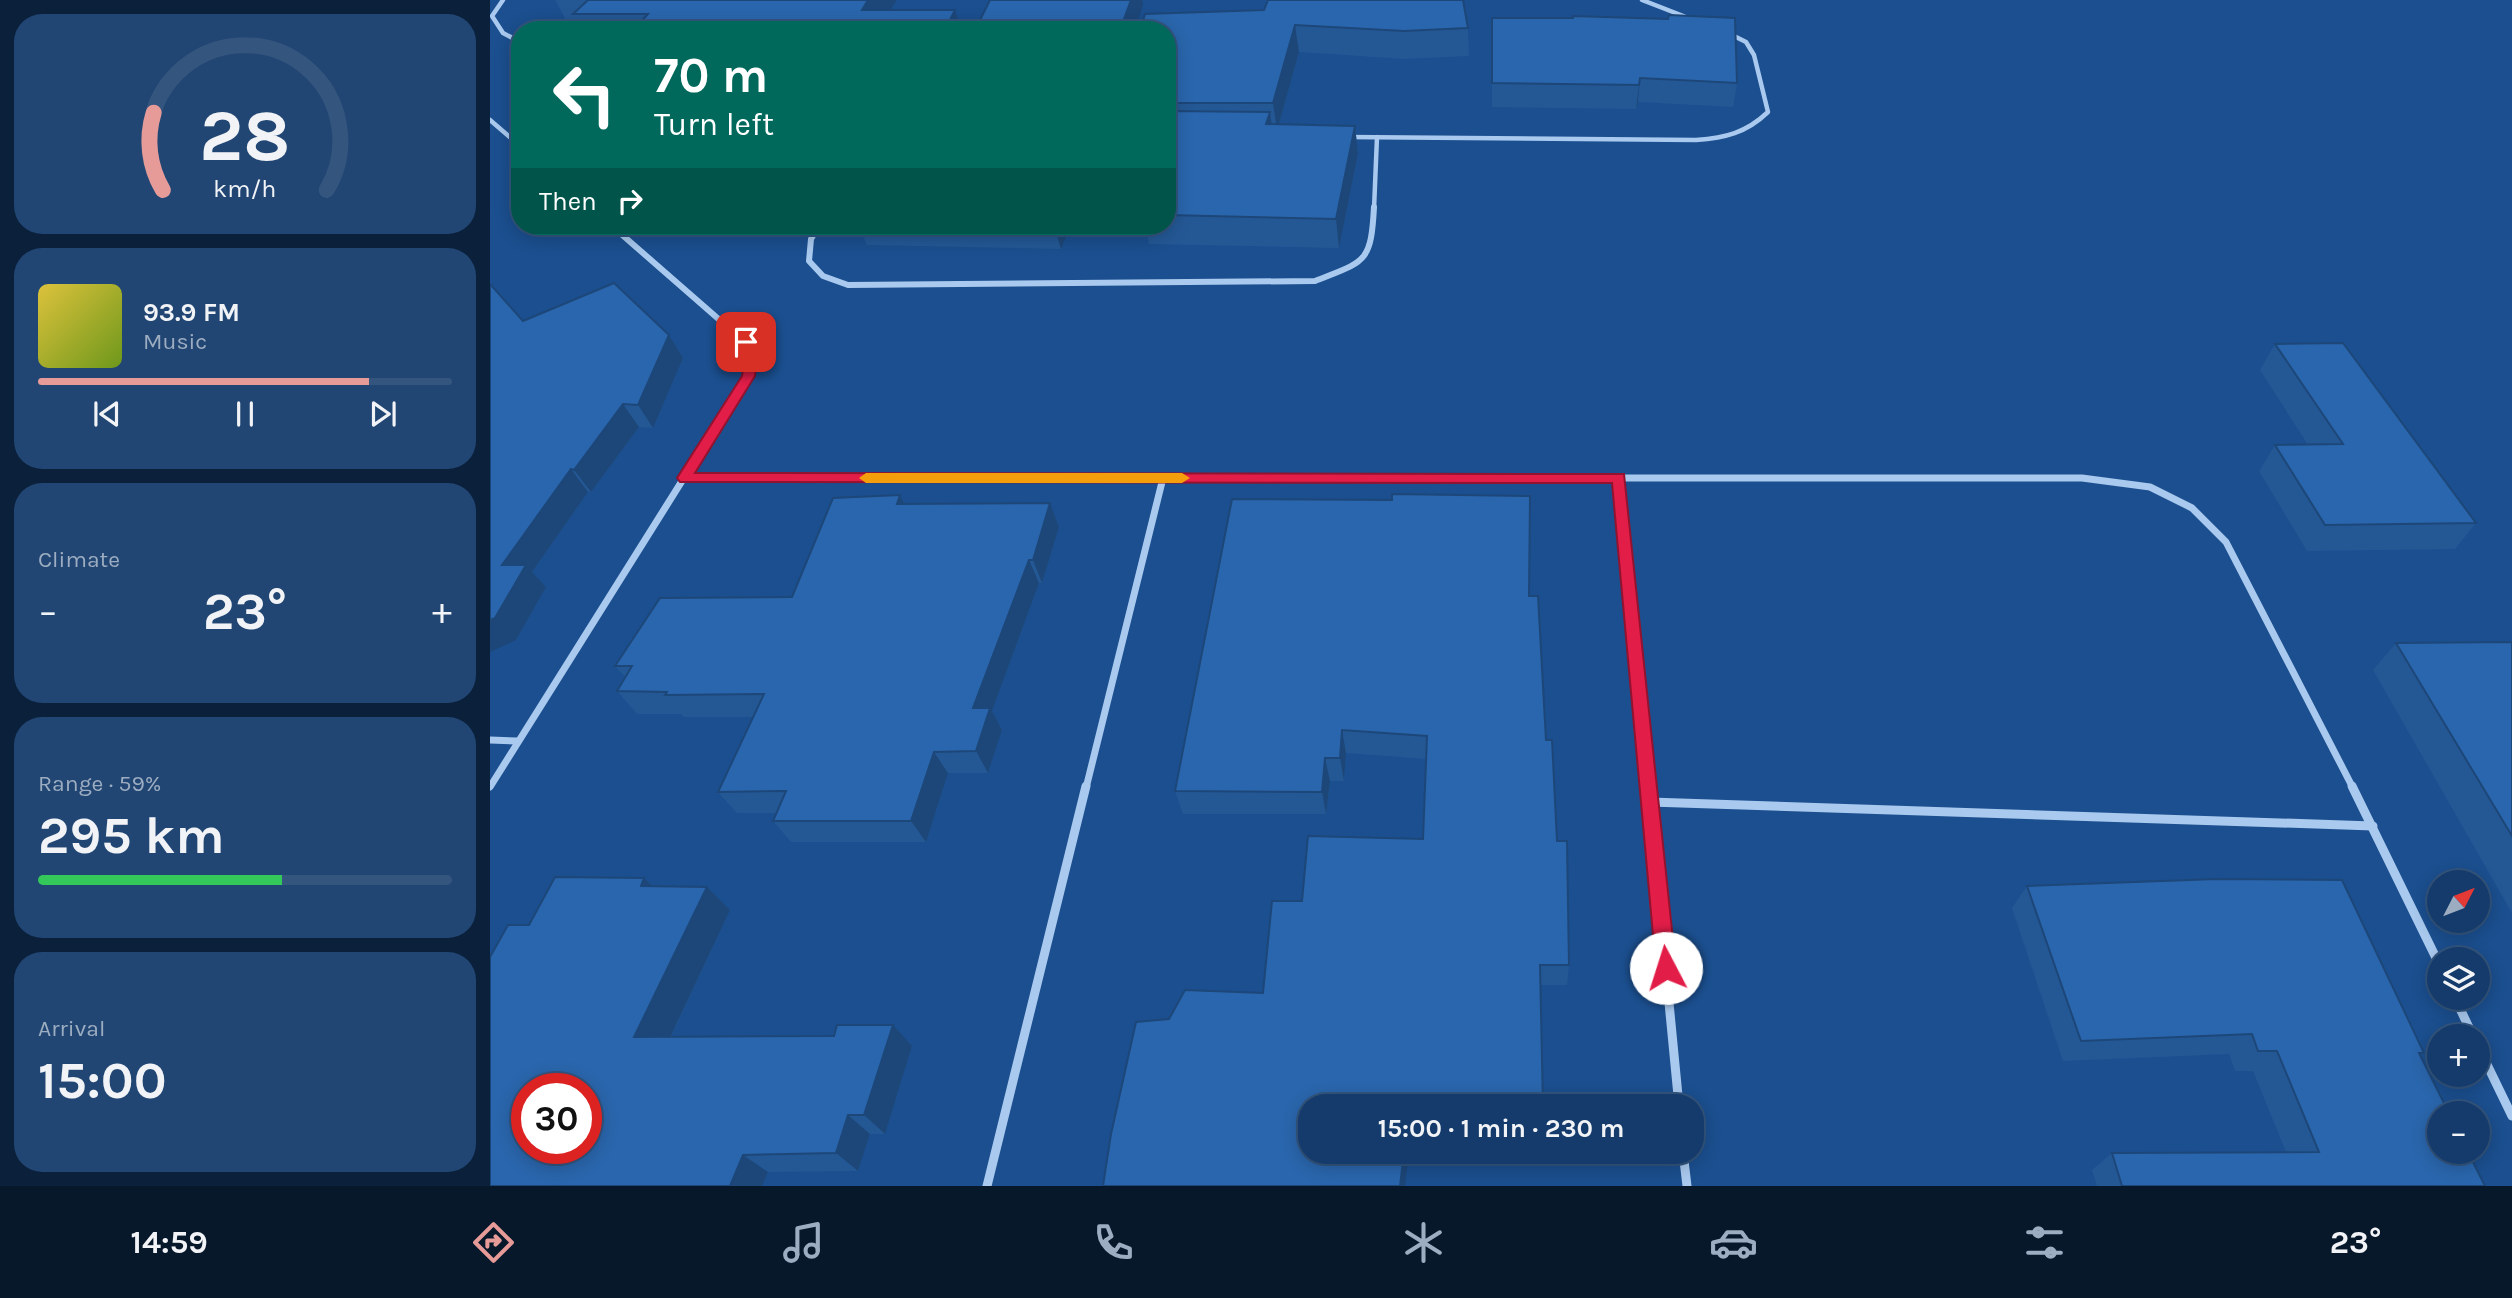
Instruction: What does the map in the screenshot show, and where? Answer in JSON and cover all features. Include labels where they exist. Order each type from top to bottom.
[{"type":"street","points":[[503,0],[492,16],[503,33],[511,37]]},
{"type":"street","points":[[1643,0],[1700,22]]},
{"type":"street","points":[[1338,137],[1727,138],[1753,128],[1768,112],[1754,55],[1746,42],[1724,31]]},
{"type":"street","points":[[490,120],[511,138]]},
{"type":"street","points":[[814,235],[809,261],[823,276],[848,285],[1315,281],[1360,263],[1372,243],[1377,137]]},
{"type":"street","points":[[490,787],[748,376],[751,358],[746,342],[622,235]]},
{"type":"street","points":[[685,478],[2082,478],[2150,487],[2192,508],[2226,542],[2431,947]]},
{"type":"street","points":[[987,1186],[1163,478]]},
{"type":"street","points":[[1619,478],[1678,1094]]},
{"type":"street","points":[[490,740],[518,741]]},
{"type":"street","points":[[1650,802],[2372,827]]},
{"type":"street","points":[[2490,1070],[2512,1116]]},
{"type":"street","points":[[1685,1164],[1687,1186]]},
{"type":"building","points":[[588,0],[868,0],[862,10],[955,10],[950,21],[641,21],[648,14],[573,14]]},
{"type":"building","points":[[990,0],[1131,0],[1123,21],[980,21]]},
{"type":"building","points":[[1268,0],[1463,0],[1468,28],[1404,31],[1295,25],[1273,103],[1176,103],[1176,21],[1143,21],[1145,14],[1264,10]]},
{"type":"building","points":[[1669,15],[1735,18],[1737,83],[1640,78],[1639,85],[1492,83],[1492,18],[1573,16],[1668,19]]},
{"type":"building","points":[[1176,111],[1270,112],[1266,124],[1355,126],[1336,219],[1176,215]]},
{"type":"building","points":[[614,283],[669,335],[638,405],[623,404],[574,470],[571,469],[502,565],[526,565],[495,618],[490,620],[490,284],[523,321]]},
{"type":"building","points":[[2343,343],[2476,523],[2325,525],[2275,445],[2343,444],[2275,344]]},
{"type":"building","points":[[1392,494],[1530,496],[1529,596],[1538,596],[1546,740],[1552,740],[1557,841],[1567,841],[1569,965],[1540,965],[1543,1094],[1298,1094],[1298,1164],[1403,1164],[1400,1186],[1103,1186],[1111,1134],[1136,1022],[1169,1019],[1185,990],[1263,993],[1272,901],[1302,901],[1308,836],[1423,839],[1427,736],[1342,730],[1340,758],[1325,758],[1322,792],[1175,791],[1232,499],[1392,500]]},
{"type":"building","points":[[900,495],[897,504],[1050,503],[1033,560],[1029,560],[973,708],[990,708],[976,751],[934,752],[911,821],[773,821],[786,791],[718,792],[764,694],[665,695],[667,692],[617,691],[632,666],[615,666],[660,598],[792,597],[833,498]]},
{"type":"building","points":[[2512,642],[2512,836],[2396,643]]},
{"type":"building","points":[[555,877],[644,878],[641,886],[707,887],[634,1037],[834,1036],[837,1025],[893,1025],[864,1115],[848,1115],[836,1153],[743,1155],[730,1186],[490,1186],[490,957],[508,925],[529,925]]},
{"type":"building","points":[[2217,879],[2342,880],[2424,1053],[2419,1053],[2427,1069],[2427,1087],[2436,1087],[2443,1101],[2427,1101],[2427,1164],[2474,1164],[2485,1186],[2122,1186],[2112,1153],[2319,1152],[2277,1051],[2258,1051],[2252,1034],[2081,1041],[2027,886]]},
{"type":"slow traffic","points":[[866,478],[1182,478]]},
{"type":"route","points":[[746,342],[751,358],[748,376],[685,478],[1619,478],[1666,968]]}]
